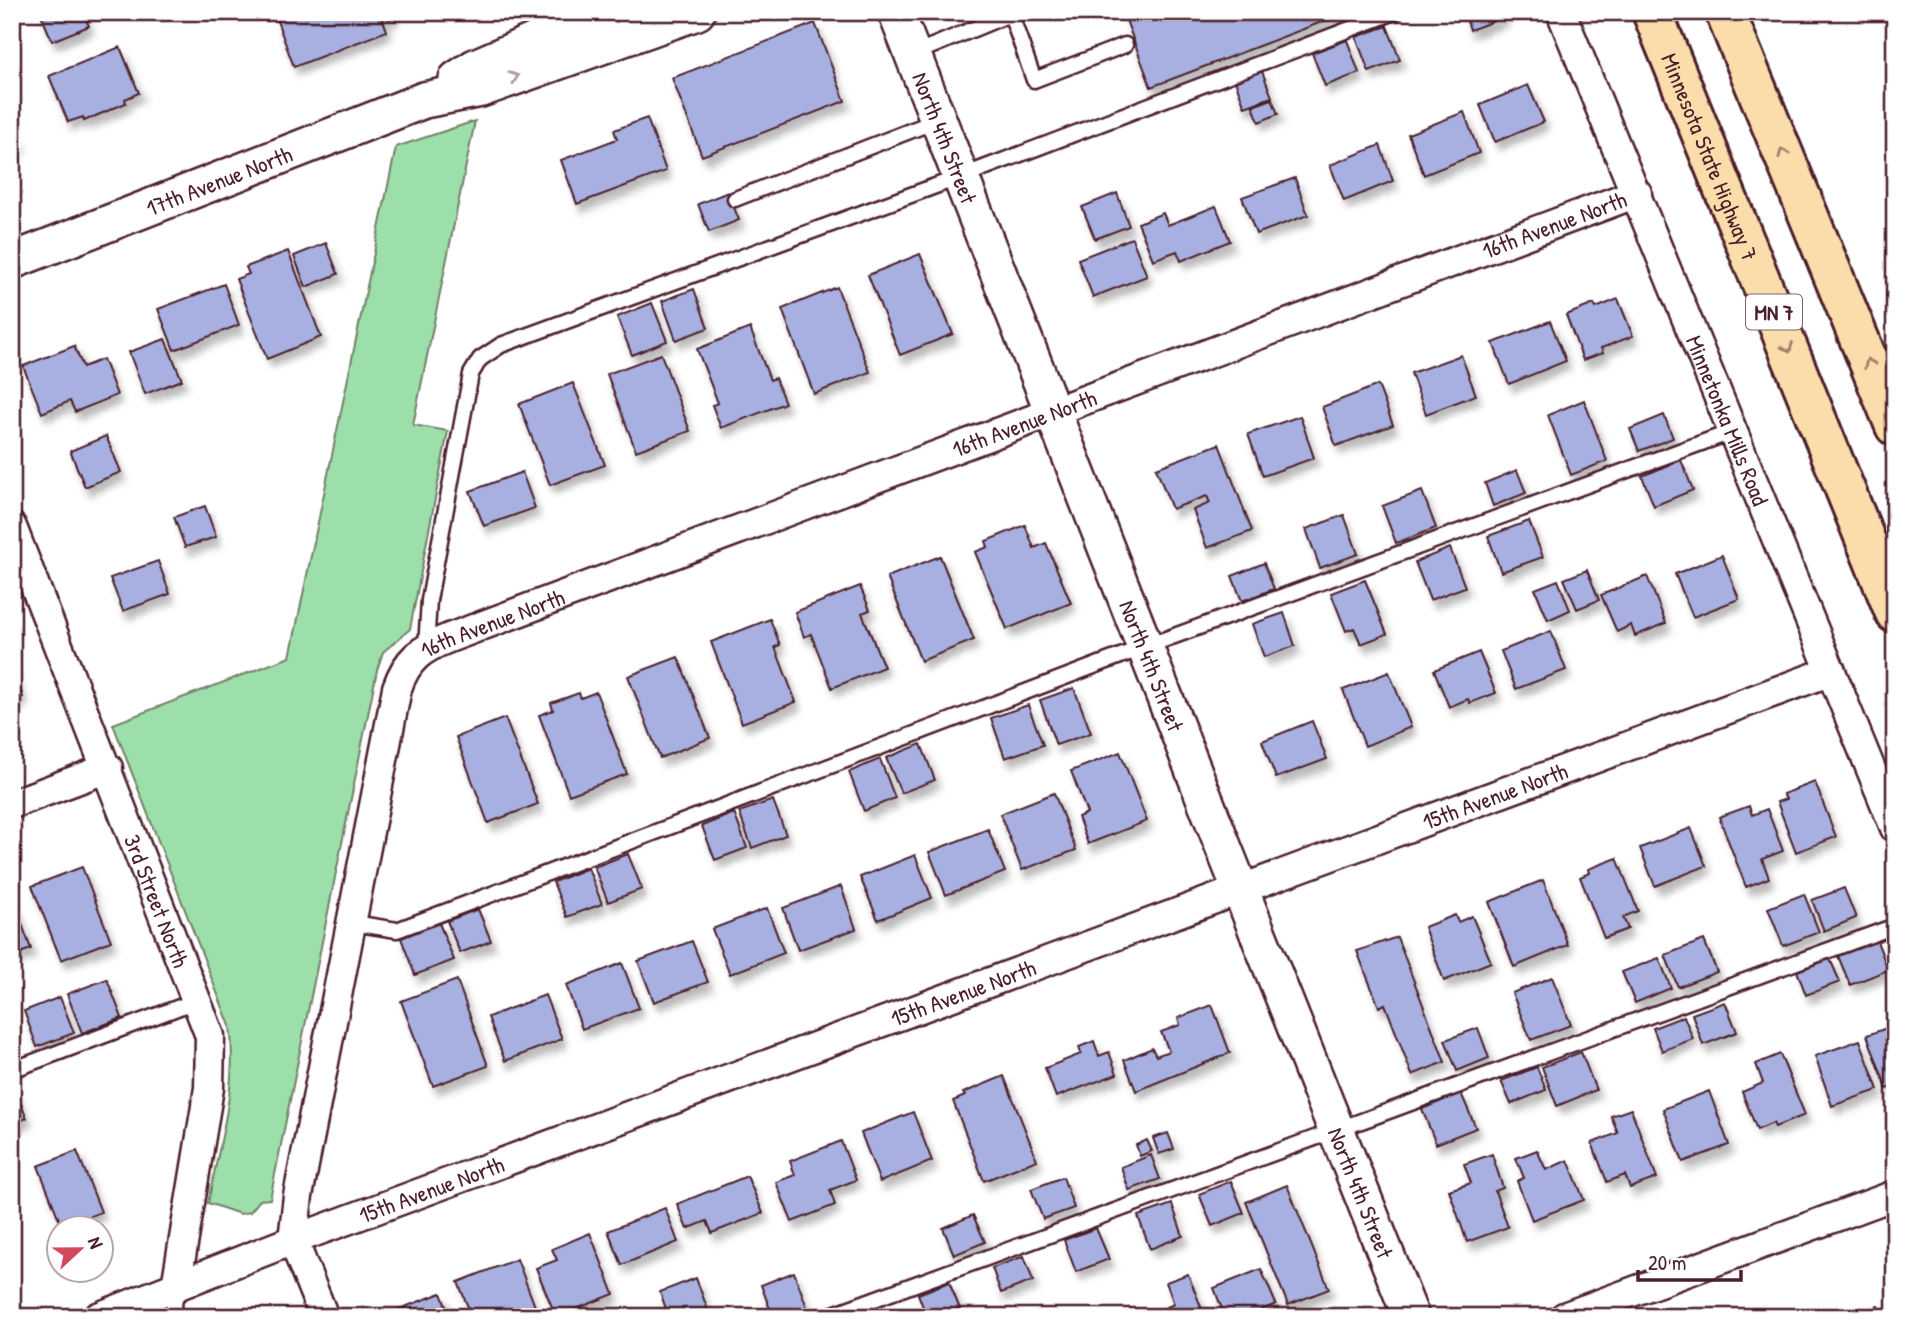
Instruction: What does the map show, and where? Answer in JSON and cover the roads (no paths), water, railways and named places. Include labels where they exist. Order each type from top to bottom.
[{"type":"highway","name":"Minnesota State Highway 7","points":[[1652,12],[1895,613]]},
{"type":"highway","points":[[1725,12],[1895,426]]},
{"type":"street","name":"17th Avenue North","points":[[424,100],[475,67],[601,12]]},
{"type":"street","name":"17th Avenue North","points":[[12,261],[424,100],[481,89],[697,12]]},
{"type":"street","name":"North 4th Street","points":[[895,12],[1147,646],[1240,889],[1412,1317]]},
{"type":"street","name":"Minnetonka Mills Road","points":[[1562,12],[1895,828]]},
{"type":"street","name":"16th Avenue North","points":[[419,652],[1637,193]]},
{"type":"street","name":"3rd Street North","points":[[13,533],[108,768],[210,1036],[211,1060],[176,1287]]},
{"type":"street","points":[[324,1317],[293,1240],[298,1196],[354,923],[397,688],[419,652]]},
{"type":"street","name":"15th Avenue North","points":[[98,1317],[293,1240],[1830,671]]},
{"type":"street","points":[[12,804],[108,768]]},
{"type":"street","points":[[1564,1317],[1895,1195]]},
{"type":"lane","points":[[419,652],[471,374],[480,359],[501,345],[960,177],[1395,12]]},
{"type":"lane","points":[[912,54],[1010,13],[1034,80],[1125,45]]},
{"type":"lane","points":[[735,198],[938,120]]},
{"type":"lane","points":[[354,923],[397,930],[1147,646],[1734,431]]},
{"type":"lane","points":[[825,1317],[1895,926]]},
{"type":"lane","points":[[12,1070],[198,1000]]},
{"type":"lane","points":[[173,1317],[176,1287]]}]
